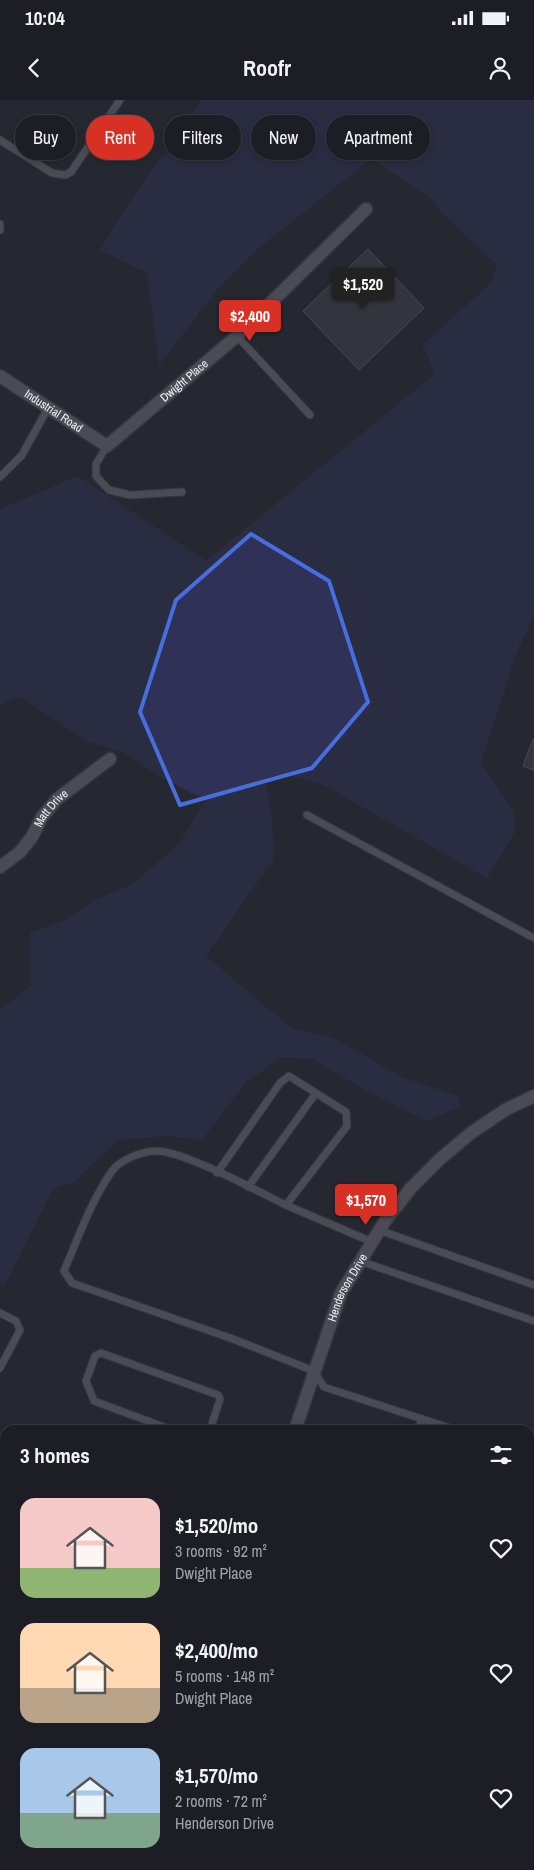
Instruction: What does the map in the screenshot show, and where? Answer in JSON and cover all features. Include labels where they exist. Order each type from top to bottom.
[{"type":"street","name":"Dwight Place","points":[[107,446],[236,336],[366,209]]},
{"type":"street","name":"Industrial Road","points":[[0,376],[107,446]]},
{"type":"street","name":"Matt Drive","points":[[0,867],[20,852],[32,837],[42,817],[57,799],[110,759]]},
{"type":"street","name":"Henderson Drive","points":[[297,1425],[340,1293],[379,1230],[411,1188],[440,1159],[471,1133],[534,1096]]},
{"type":"lane","points":[[0,140],[52,174],[65,175],[71,172],[120,100]]},
{"type":"lane","points":[[0,224],[0,230]]},
{"type":"lane","points":[[236,336],[310,415]]},
{"type":"lane","points":[[0,477],[22,455],[48,408]]},
{"type":"lane","points":[[107,446],[96,464],[96,476],[109,490],[130,495],[182,492]]},
{"type":"lane","points":[[307,816],[534,938]]},
{"type":"lane","points":[[217,1172],[280,1083],[290,1076],[346,1112],[347,1126],[286,1205]]},
{"type":"lane","points":[[248,1187],[316,1093]]},
{"type":"lane","points":[[372,1242],[286,1205],[196,1162],[158,1150],[138,1154],[113,1169],[92,1206],[64,1271],[72,1283],[233,1339],[314,1371],[324,1387],[441,1425]]},
{"type":"lane","points":[[379,1230],[534,1285]]},
{"type":"lane","points":[[360,1261],[534,1321]]},
{"type":"lane","points":[[0,1313],[16,1321],[20,1330],[0,1368]]},
{"type":"lane","points":[[159,1425],[94,1401],[86,1381],[95,1356],[102,1354],[218,1395],[220,1399],[212,1425]]},
{"type":"lane","points":[[420,1425],[422,1419]]},
{"type":"highlighted area","points":[[251,534],[329,581],[368,702],[312,768],[180,805],[140,712],[176,600]]},
{"type":"shaded area","points":[[202,100],[534,100],[534,616],[516,654],[481,763],[513,810],[516,830],[487,878],[324,785],[283,774],[265,779],[272,818],[274,858],[206,956],[291,1028],[333,1038],[404,1078],[458,1096],[461,1106],[427,1121],[360,1087],[313,1059],[282,1057],[246,1082],[202,1140],[168,1136],[118,1140],[75,1181],[52,1190],[5,1285],[0,1283],[0,1010],[31,985],[30,933],[65,920],[96,900],[134,883],[179,844],[206,800],[161,777],[125,753],[87,741],[19,696],[0,705],[0,509],[78,476],[206,561],[435,374],[423,345],[491,283],[497,265],[438,209],[430,197],[373,160],[430,160],[430,115],[326,115],[326,160],[370,160],[261,246],[217,290],[159,365],[147,273],[100,250],[127,206],[164,154],[164,160],[241,160],[241,115],[191,115]]},
{"type":"building","points":[[368,249],[424,308],[359,370],[303,311]]},
{"type":"building","points":[[534,739],[534,770],[523,766]]}]
